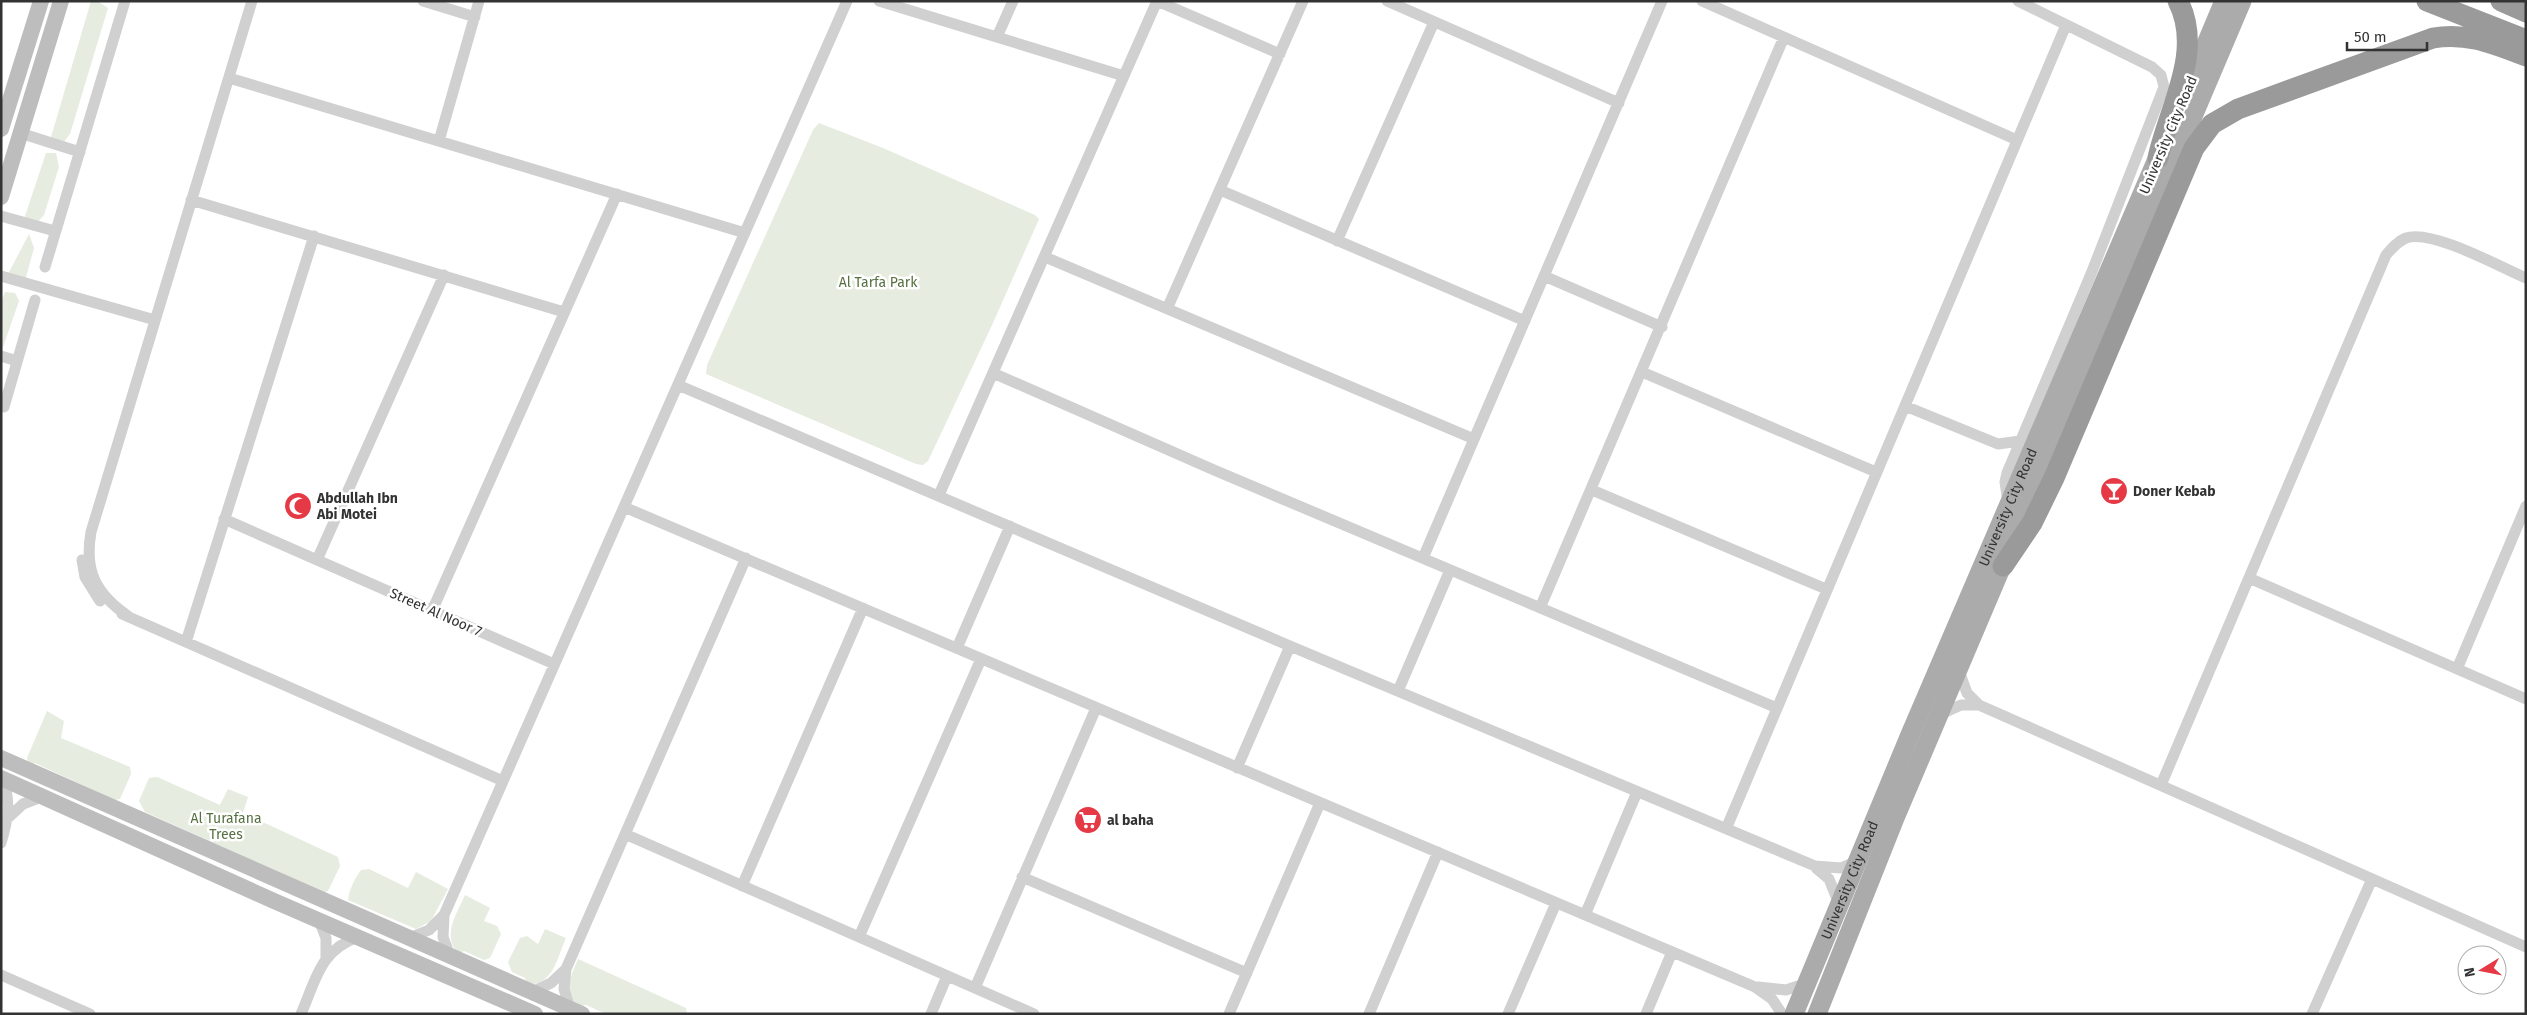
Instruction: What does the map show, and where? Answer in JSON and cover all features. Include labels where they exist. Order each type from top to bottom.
[{"type":"highway","points":[[2165,160],[2167,120],[2186,64],[2186,26],[2178,1]]},
{"type":"highway","points":[[2427,1],[2526,40]]},
{"type":"highway","points":[[2501,1],[2526,12]]},
{"type":"highway","points":[[2003,566],[2032,523],[2054,478],[2194,148],[2212,124],[2238,109],[2433,38],[2475,37],[2526,56]]},
{"type":"main road","points":[[1,129],[41,1]]},
{"type":"main road","points":[[1,197],[61,1]]},
{"type":"main road","name":"University City Road","points":[[1816,1014],[1958,668],[2003,566],[2165,160],[2224,1]]},
{"type":"main road","name":"University City Road","points":[[1794,1014],[1857,861],[2009,507],[2165,160],[2242,1]]},
{"type":"main road","points":[[27,45],[34,45],[36,48],[29,84],[29,105]]},
{"type":"main road","points":[[1,758],[576,1011]]},
{"type":"main road","points":[[2,778],[534,1014]]},
{"type":"main road","points":[[274,900],[273,895],[278,892],[310,903],[330,904]]},
{"type":"street","points":[[45,267],[125,1]]},
{"type":"street","points":[[252,1],[91,532],[84,544],[82,555],[85,577],[95,596],[103,604],[503,781]]},
{"type":"street","points":[[423,1],[475,17]]},
{"type":"street","points":[[439,141],[480,1]]},
{"type":"street","points":[[450,956],[443,937],[444,915],[847,1]]},
{"type":"street","points":[[879,1],[1124,76]]},
{"type":"street","points":[[997,37],[1013,1]]},
{"type":"street","points":[[940,495],[1157,1],[1280,54]]},
{"type":"street","points":[[1167,309],[1303,1]]},
{"type":"street","points":[[1386,1],[1618,103]]},
{"type":"street","points":[[1423,558],[1662,1]]},
{"type":"street","points":[[1702,1],[2017,140]]},
{"type":"street","points":[[2009,507],[2006,482],[2011,464],[2091,274],[2164,87],[2161,74],[2152,67],[2018,1]]},
{"type":"street","points":[[1337,241],[1434,22]]},
{"type":"street","points":[[1726,829],[2066,25]]},
{"type":"street","points":[[1540,608],[1662,327],[1784,37]]},
{"type":"street","points":[[229,78],[745,233]]},
{"type":"street","points":[[20,133],[80,152]]},
{"type":"street","points":[[1220,190],[1525,321]]},
{"type":"street","points":[[432,611],[617,194]]},
{"type":"street","points":[[191,200],[564,312]]},
{"type":"street","points":[[1,216],[55,232]]},
{"type":"street","points":[[186,642],[314,236]]},
{"type":"street","points":[[2161,785],[2381,265],[2394,244],[2406,238],[2433,238],[2526,278]]},
{"type":"street","points":[[1045,257],[1474,439]]},
{"type":"street","points":[[317,560],[444,275]]},
{"type":"street","points":[[1,276],[155,320]]},
{"type":"street","points":[[1544,276],[1662,327]]},
{"type":"street","points":[[4,407],[35,300]]},
{"type":"street","points":[[1,356],[17,361]]},
{"type":"street","points":[[1642,372],[1876,472]]},
{"type":"street","points":[[993,373],[1214,470],[1777,708]]},
{"type":"street","points":[[678,385],[940,495],[1398,692],[1815,866],[1841,868],[1857,861]]},
{"type":"street","points":[[1905,406],[1998,444],[2020,441]]},
{"type":"street","points":[[1998,444],[2011,464]]},
{"type":"street","points":[[1592,490],[1826,589]]},
{"type":"street","points":[[2456,669],[2526,506]]},
{"type":"street","points":[[624,507],[1755,987],[1772,999],[1782,1014]]},
{"type":"street","name":"Street Al Noor 7","points":[[224,519],[554,664]]},
{"type":"street","points":[[957,648],[1010,526]]},
{"type":"street","points":[[576,1011],[564,989],[566,969],[746,558]]},
{"type":"street","points":[[1398,692],[1450,570]]},
{"type":"street","points":[[2249,578],[2526,699]]},
{"type":"street","points":[[742,886],[863,608]]},
{"type":"street","points":[[1237,768],[1290,646]]},
{"type":"street","points":[[859,937],[981,659]]},
{"type":"street","points":[[1958,668],[1962,685],[1979,705]]},
{"type":"street","points":[[1938,716],[1961,704],[1979,705],[2526,947]]},
{"type":"street","points":[[975,988],[1096,708]]},
{"type":"street","points":[[1,843],[9,817],[8,797],[2,778]]},
{"type":"street","points":[[1585,915],[1637,792]]},
{"type":"street","points":[[9,817],[23,804],[41,796]]},
{"type":"street","points":[[1229,1014],[1320,803]]},
{"type":"street","points":[[624,834],[1034,1014]]},
{"type":"street","points":[[1369,1014],[1438,852]]},
{"type":"street","points":[[1815,866],[1829,880],[1837,896],[1839,906]]},
{"type":"street","points":[[1022,877],[1247,973]]},
{"type":"street","points":[[2312,1014],[2372,879]]},
{"type":"street","points":[[1508,1014],[1556,902]]},
{"type":"street","points":[[409,938],[429,930],[444,915]]},
{"type":"street","points":[[301,1014],[326,957],[326,938],[319,920]]},
{"type":"street","points":[[326,957],[341,945],[358,937]]},
{"type":"street","points":[[1646,1014],[1672,952]]},
{"type":"street","points":[[532,992],[551,984],[566,969]]},
{"type":"street","points":[[1,975],[90,1014]]},
{"type":"street","points":[[931,1014],[947,976]]},
{"type":"street","points":[[1755,987],[1786,990],[1807,983]]},
{"type":"green space","points":[[91,1],[97,1],[108,8],[70,134],[63,143],[49,144]]},
{"type":"green space","name":"Al Tarfa Park","points":[[819,123],[883,148],[1035,215],[1039,219],[993,323],[928,461],[923,465],[916,464],[706,374],[707,365],[813,130]]},
{"type":"green space","points":[[46,153],[56,153],[59,167],[44,215],[36,224],[22,225]]},
{"type":"green space","points":[[29,234],[34,248],[25,281],[6,278]]},
{"type":"green space","points":[[5,292],[15,293],[19,301],[1,353],[1,302]]},
{"type":"green space","points":[[47,711],[64,721],[61,738],[130,767],[131,774],[120,799],[115,800],[35,763],[29,766],[27,758]]},
{"type":"green space","name":"Al Turafana Trees","points":[[157,777],[220,805],[228,789],[248,797],[243,813],[338,857],[340,866],[328,891],[324,892],[145,812],[139,801],[149,778]]},
{"type":"green space","points":[[369,869],[408,888],[416,872],[448,889],[431,921],[416,929],[348,900],[351,888],[361,870]]},
{"type":"green space","points":[[465,895],[490,908],[484,921],[497,926],[501,934],[490,958],[484,960],[464,951],[458,954],[453,947],[451,939],[452,925]]},
{"type":"green space","points":[[545,929],[566,938],[549,975],[536,984],[527,985],[525,978],[512,972],[508,962],[520,938],[527,936],[538,944]]},
{"type":"green space","points":[[578,959],[686,1008],[687,1014],[606,1014],[586,1005],[577,1006],[570,995],[569,984]]},
{"type":"place","name":"Doner Kebab","points":[[2114,491]]},
{"type":"place","name":"Abdullah Ibn Abi Motei","points":[[298,506]]},
{"type":"place","name":"al baha","points":[[1088,820]]}]
